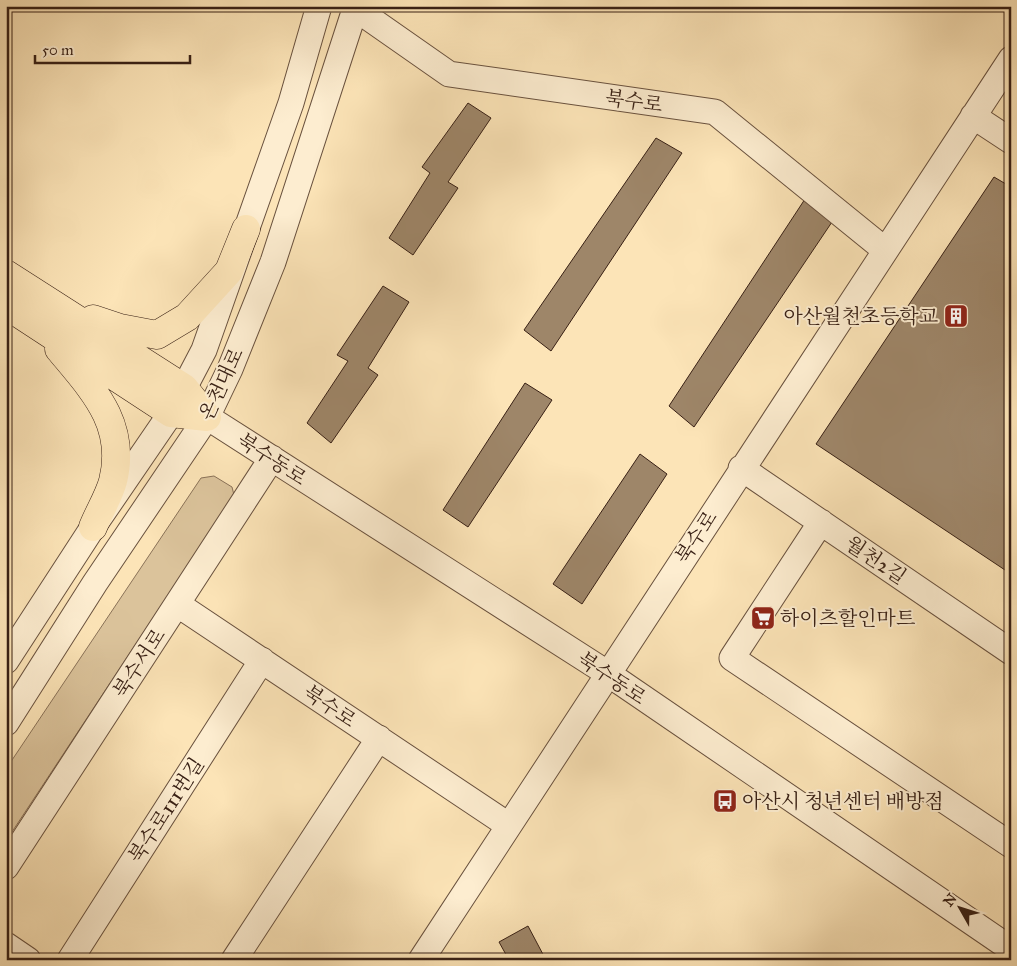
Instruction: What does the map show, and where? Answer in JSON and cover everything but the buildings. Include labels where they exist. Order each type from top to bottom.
[{"type":"highway","points":[[58,307],[120,328],[157,335],[187,318],[229,271],[246,229]]},
{"type":"highway","points":[[6,274],[184,388],[207,417]]},
{"type":"highway","points":[[6,305],[171,412],[207,417]]},
{"type":"highway","points":[[40,327],[82,376],[105,408],[117,443],[113,482],[93,527]]},
{"type":"street","name":"온천대로","points":[[6,661],[171,412],[204,350],[291,103],[319,6]]},
{"type":"street","name":"온천대로","points":[[6,723],[95,583],[207,417],[230,369],[272,262],[356,8]]},
{"type":"street","name":"북수로","points":[[356,8],[449,74],[715,112],[885,250]]},
{"type":"street","name":"북수로","points":[[421,960],[741,468],[1011,58]]},
{"type":"street","points":[[973,116],[1011,141]]},
{"type":"street","name":"북수동로","points":[[207,417],[607,674],[1011,949]]},
{"type":"street","name":"북수서로","points":[[6,867],[272,458]]},
{"type":"street","name":"월천2길","points":[[741,468],[1011,652]]},
{"type":"street","points":[[821,522],[732,658],[1011,845]]},
{"type":"street","name":"북수로","points":[[177,604],[508,825]]},
{"type":"street","name":"북수로111번길","points":[[70,960],[262,660]]},
{"type":"street","points":[[234,960],[378,738]]},
{"type":"street","points":[[6,945],[28,960]]},
{"type":"shaded area","points":[[214,476],[232,487],[234,495],[6,841],[6,769],[201,478]]},
{"type":"place","name":"아산월천초등학교","points":[[956,316]]},
{"type":"place","name":"하이츠할인마트","points":[[763,618]]},
{"type":"place","name":"아산시 청년센터 배방점","points":[[725,801]]}]
